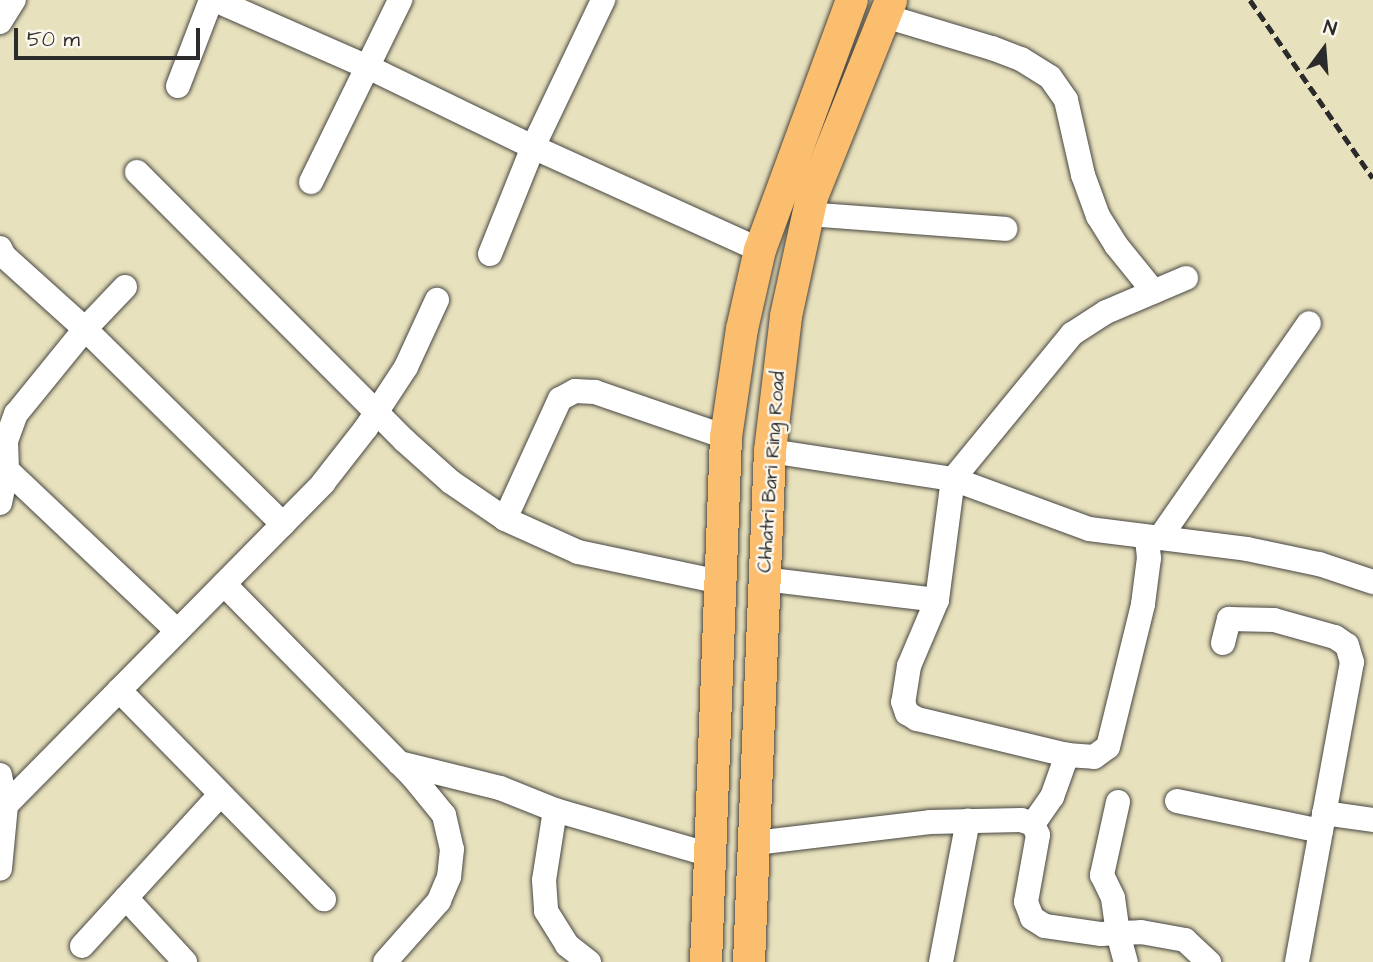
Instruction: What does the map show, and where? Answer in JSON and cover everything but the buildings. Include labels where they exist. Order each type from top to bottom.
[{"type":"main road","points":[[706,962],[726,437],[742,329],[760,250],[852,0]]},
{"type":"main road","name":"Chhatri Bari Ring Road","points":[[749,962],[770,451],[786,316],[807,215],[888,8]]},
{"type":"street","points":[[0,22],[13,0]]},
{"type":"street","points":[[178,86],[213,0],[370,68],[533,147],[760,250]]},
{"type":"street","points":[[311,182],[370,68],[400,0]]},
{"type":"street","points":[[490,254],[533,147],[603,0]]},
{"type":"street","points":[[888,8],[1021,59],[1050,77],[1066,100],[1083,175],[1098,216],[1116,245],[1154,292]]},
{"type":"street","points":[[137,172],[451,482],[505,519],[578,552],[720,582]]},
{"type":"street","points":[[807,215],[1005,229]]},
{"type":"street","points":[[0,248],[4,256],[85,329],[283,524]]},
{"type":"street","points":[[1186,278],[1106,313],[1072,334],[953,479],[937,600],[909,666],[903,702],[907,713],[917,719],[1068,755],[1094,757],[1108,747],[1143,604],[1154,537],[1309,323]]},
{"type":"street","points":[[0,503],[6,440],[16,414],[85,329],[125,288]]},
{"type":"street","points":[[6,805],[342,461],[406,367],[437,300]]},
{"type":"street","points":[[505,519],[560,400],[575,391],[595,392],[726,437]]},
{"type":"street","points":[[770,451],[953,479],[1089,529],[1307,562],[1373,582]]},
{"type":"street","points":[[3,471],[177,632]]},
{"type":"street","points":[[765,579],[937,600]]},
{"type":"street","points":[[224,584],[399,763],[444,815],[452,849],[449,877],[439,901],[385,962]]},
{"type":"street","points":[[1223,642],[1229,619],[1274,620],[1335,638],[1347,645],[1352,662],[1297,962]]},
{"type":"street","points":[[119,690],[324,899]]},
{"type":"street","points":[[1033,824],[1052,797],[1068,755]]},
{"type":"street","points":[[399,763],[500,788],[555,810],[710,855]]},
{"type":"street","points":[[0,775],[6,805],[0,869]]},
{"type":"street","points":[[82,946],[220,795]]},
{"type":"street","points":[[1177,801],[1322,822],[1373,820]]},
{"type":"street","points":[[1118,802],[1102,875],[1113,898],[1126,962]]},
{"type":"street","points":[[555,810],[544,880],[546,911],[567,945],[589,962]]},
{"type":"street","points":[[755,843],[889,825],[1021,820],[1033,824],[1038,835],[1026,902],[1032,918],[1045,926],[1101,934],[1141,932],[1185,940],[1209,962]]},
{"type":"street","points":[[941,962],[968,821]]},
{"type":"street","points":[[126,898],[186,962]]},
{"type":"railway","points":[[1250,0],[1373,178]]}]
